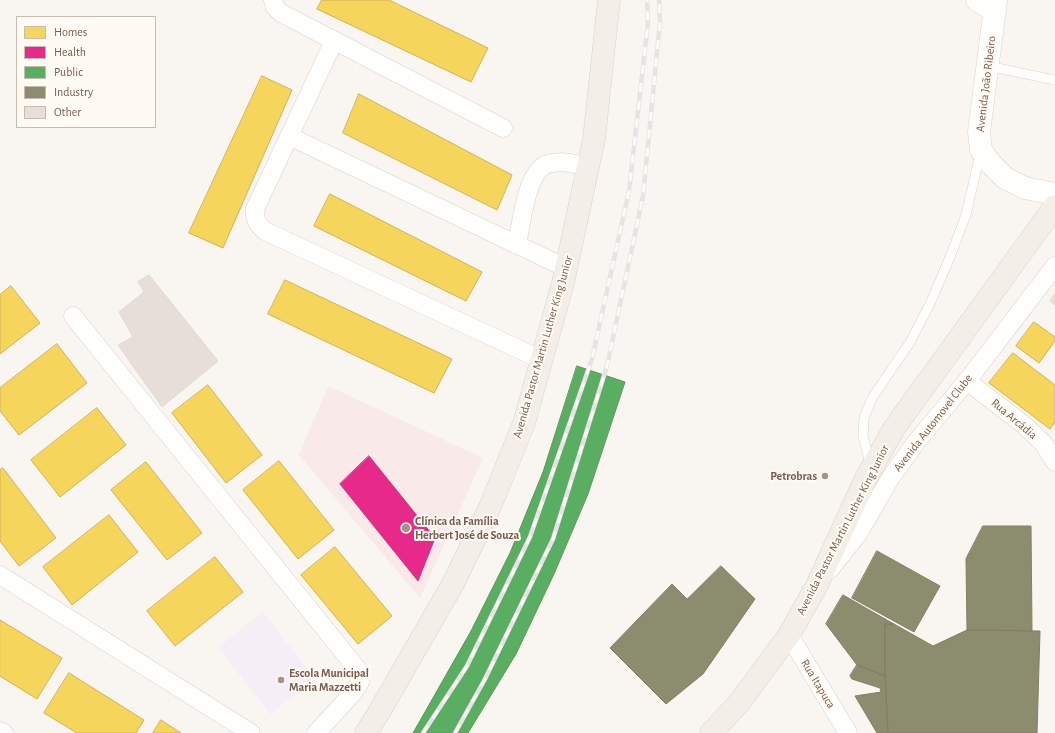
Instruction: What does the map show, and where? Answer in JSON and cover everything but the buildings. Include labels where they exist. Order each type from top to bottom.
[{"type":"main road","name":"Avenida Pastor Martin Luther King Junior","points":[[366,733],[454,582],[490,507],[524,423],[566,268],[594,139],[608,0]]},
{"type":"main road","name":"Avenida João Ribeiro","points":[[989,4],[988,66],[979,132],[981,150],[989,162],[1005,178],[1025,188],[1055,194]]},
{"type":"main road","name":"Avenida Pastor Martin Luther King Junior","points":[[711,733],[738,703],[789,635],[817,585],[872,469],[895,427],[1055,206]]},
{"type":"street","points":[[273,0],[275,7],[281,13],[334,42],[503,128]]},
{"type":"street","points":[[334,42],[255,209],[254,217],[258,226],[265,231],[542,360]]},
{"type":"street","points":[[289,136],[566,268]]},
{"type":"street","points":[[517,245],[530,183],[535,174],[545,165],[558,162],[588,166]]},
{"type":"street","name":"Avenida Automovel Clube","points":[[817,585],[858,534],[891,477],[917,441],[967,381],[1055,266]]},
{"type":"street","points":[[73,316],[358,670],[360,682],[353,694],[316,733]]},
{"type":"street","name":"Rua Arcádia","points":[[967,381],[1024,425],[1042,443],[1055,462]]},
{"type":"street","points":[[0,575],[251,733]]},
{"type":"street","name":"Rua Itapuca","points":[[789,635],[848,733]]},
{"type":"street","points":[[0,731],[4,733]]},
{"type":"lane","points":[[988,66],[1055,80]]},
{"type":"lane","points":[[872,469],[863,436],[864,418],[872,398],[909,344],[930,304],[966,215],[981,150]]},
{"type":"shaded area","name":"Clínica da Família Herbert José de Souza","points":[[328,386],[483,458],[420,598],[299,455]]},
{"type":"shaded area","points":[[263,612],[315,679],[270,714],[218,647]]},
{"type":"railway","points":[[423,733],[467,666],[530,537],[592,359],[629,191],[648,22],[647,0]]},
{"type":"railway","points":[[455,733],[485,679],[553,539],[607,366],[643,196],[660,22],[659,0]]},
{"type":"place","name":"Petrobras","points":[[825,476]]},
{"type":"place","name":"Clínica da Família Herbert José de Souza","points":[[406,528]]},
{"type":"place","name":"Escola Municipal Maria Mazzetti","points":[[281,680]]}]
